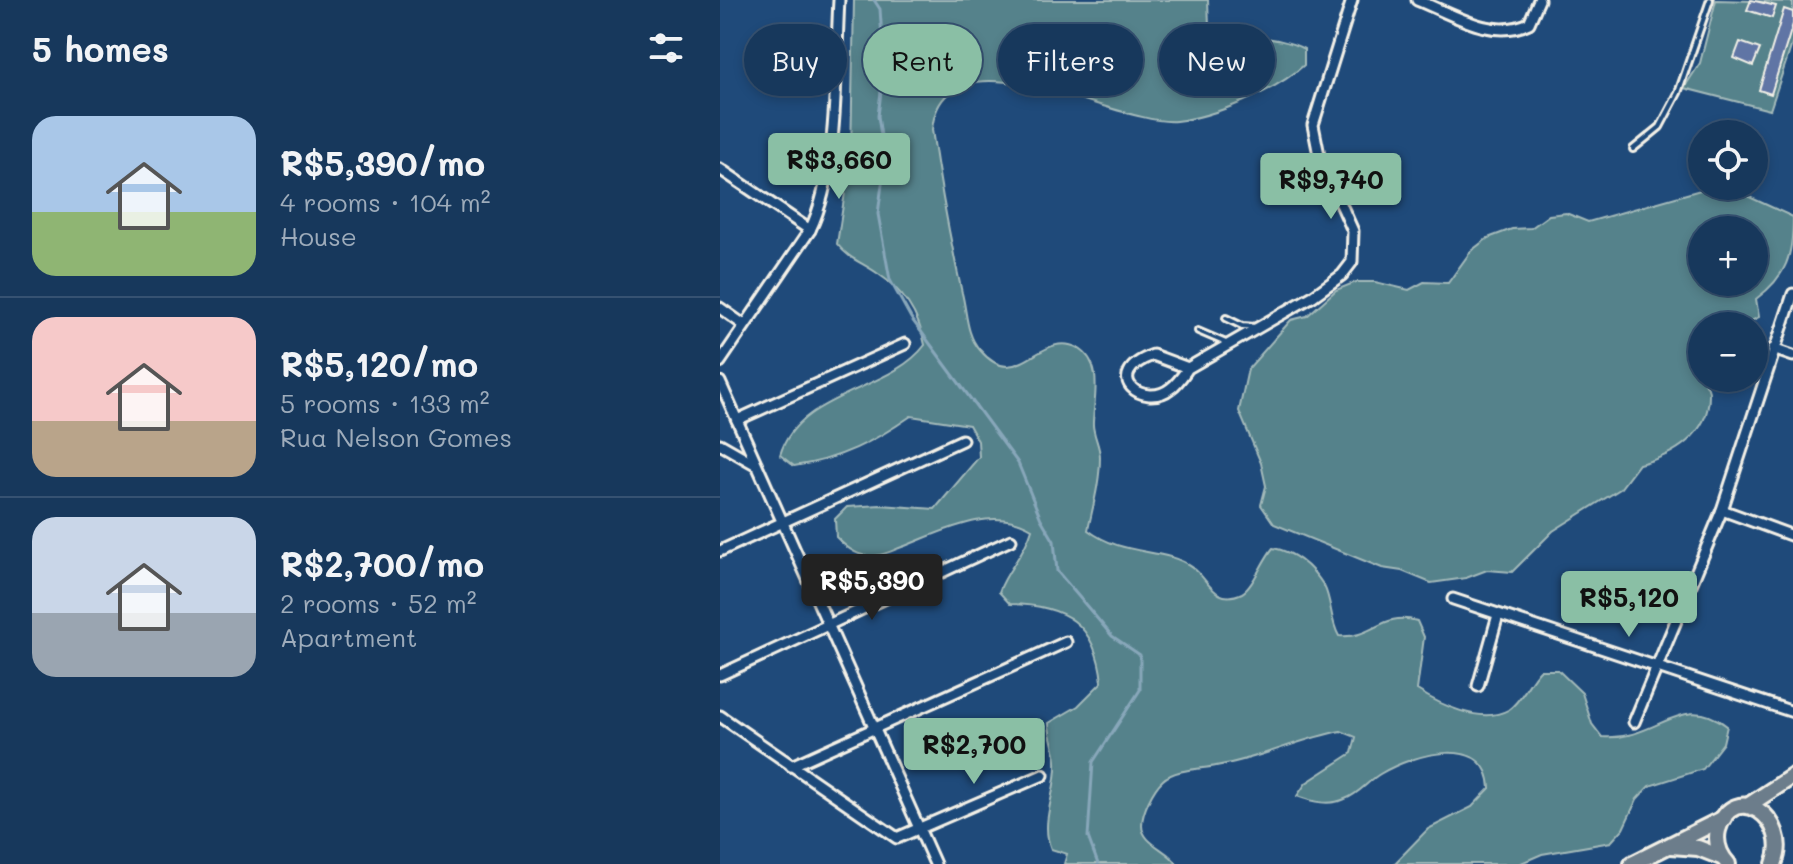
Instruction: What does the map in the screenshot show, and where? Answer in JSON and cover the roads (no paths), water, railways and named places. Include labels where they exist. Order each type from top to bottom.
[{"type":"main road","points":[[1632,864],[1749,805],[1793,776]]},
{"type":"main road","points":[[1749,805],[1767,809],[1780,822],[1780,855]]},
{"type":"main road","points":[[1725,860],[1717,833],[1728,814]]},
{"type":"main road","points":[[1780,855],[1793,823]]},
{"type":"main road","points":[[1667,846],[1686,846],[1725,860]]},
{"type":"street","points":[[720,362],[810,230],[821,208],[827,175],[839,0]]},
{"type":"street","points":[[1188,368],[1153,355],[1132,367],[1126,376],[1127,384],[1148,394],[1163,393],[1172,388],[1188,368],[1263,327],[1342,275],[1352,262],[1353,231],[1319,155],[1313,125],[1352,0]]},
{"type":"street","points":[[1417,0],[1493,30],[1509,31],[1529,23],[1539,0]]},
{"type":"street","points":[[720,169],[810,230]]},
{"type":"street","points":[[1634,722],[1722,510],[1793,294]]},
{"type":"street","points":[[720,308],[744,325]]},
{"type":"street","points":[[737,420],[905,344]]},
{"type":"street","points":[[1773,349],[1793,356]]},
{"type":"street","points":[[720,382],[935,864]]},
{"type":"street","points":[[720,551],[962,440]]},
{"type":"street","points":[[720,444],[755,464]]},
{"type":"street","points":[[1722,510],[1793,536]]},
{"type":"street","points":[[720,675],[1011,540]]},
{"type":"street","points":[[1453,599],[1793,712]]},
{"type":"street","points":[[1478,686],[1498,615]]},
{"type":"street","points":[[791,766],[1066,642]]},
{"type":"street","points":[[720,716],[897,838],[1043,775]]},
{"type":"lane","points":[[1633,149],[1660,127],[1678,93],[1710,0]]},
{"type":"lane","points":[[1226,318],[1238,324],[1263,327]]},
{"type":"lane","points":[[1198,331],[1218,341],[1236,342],[1238,324]]},
{"type":"waterway","points":[[874,0],[880,9],[884,67],[878,116],[885,162],[878,214],[890,280],[911,318],[1018,463],[1041,519],[1054,541],[1057,571],[1112,636],[1140,655],[1140,690],[1093,762],[1088,837],[1098,864]]}]
